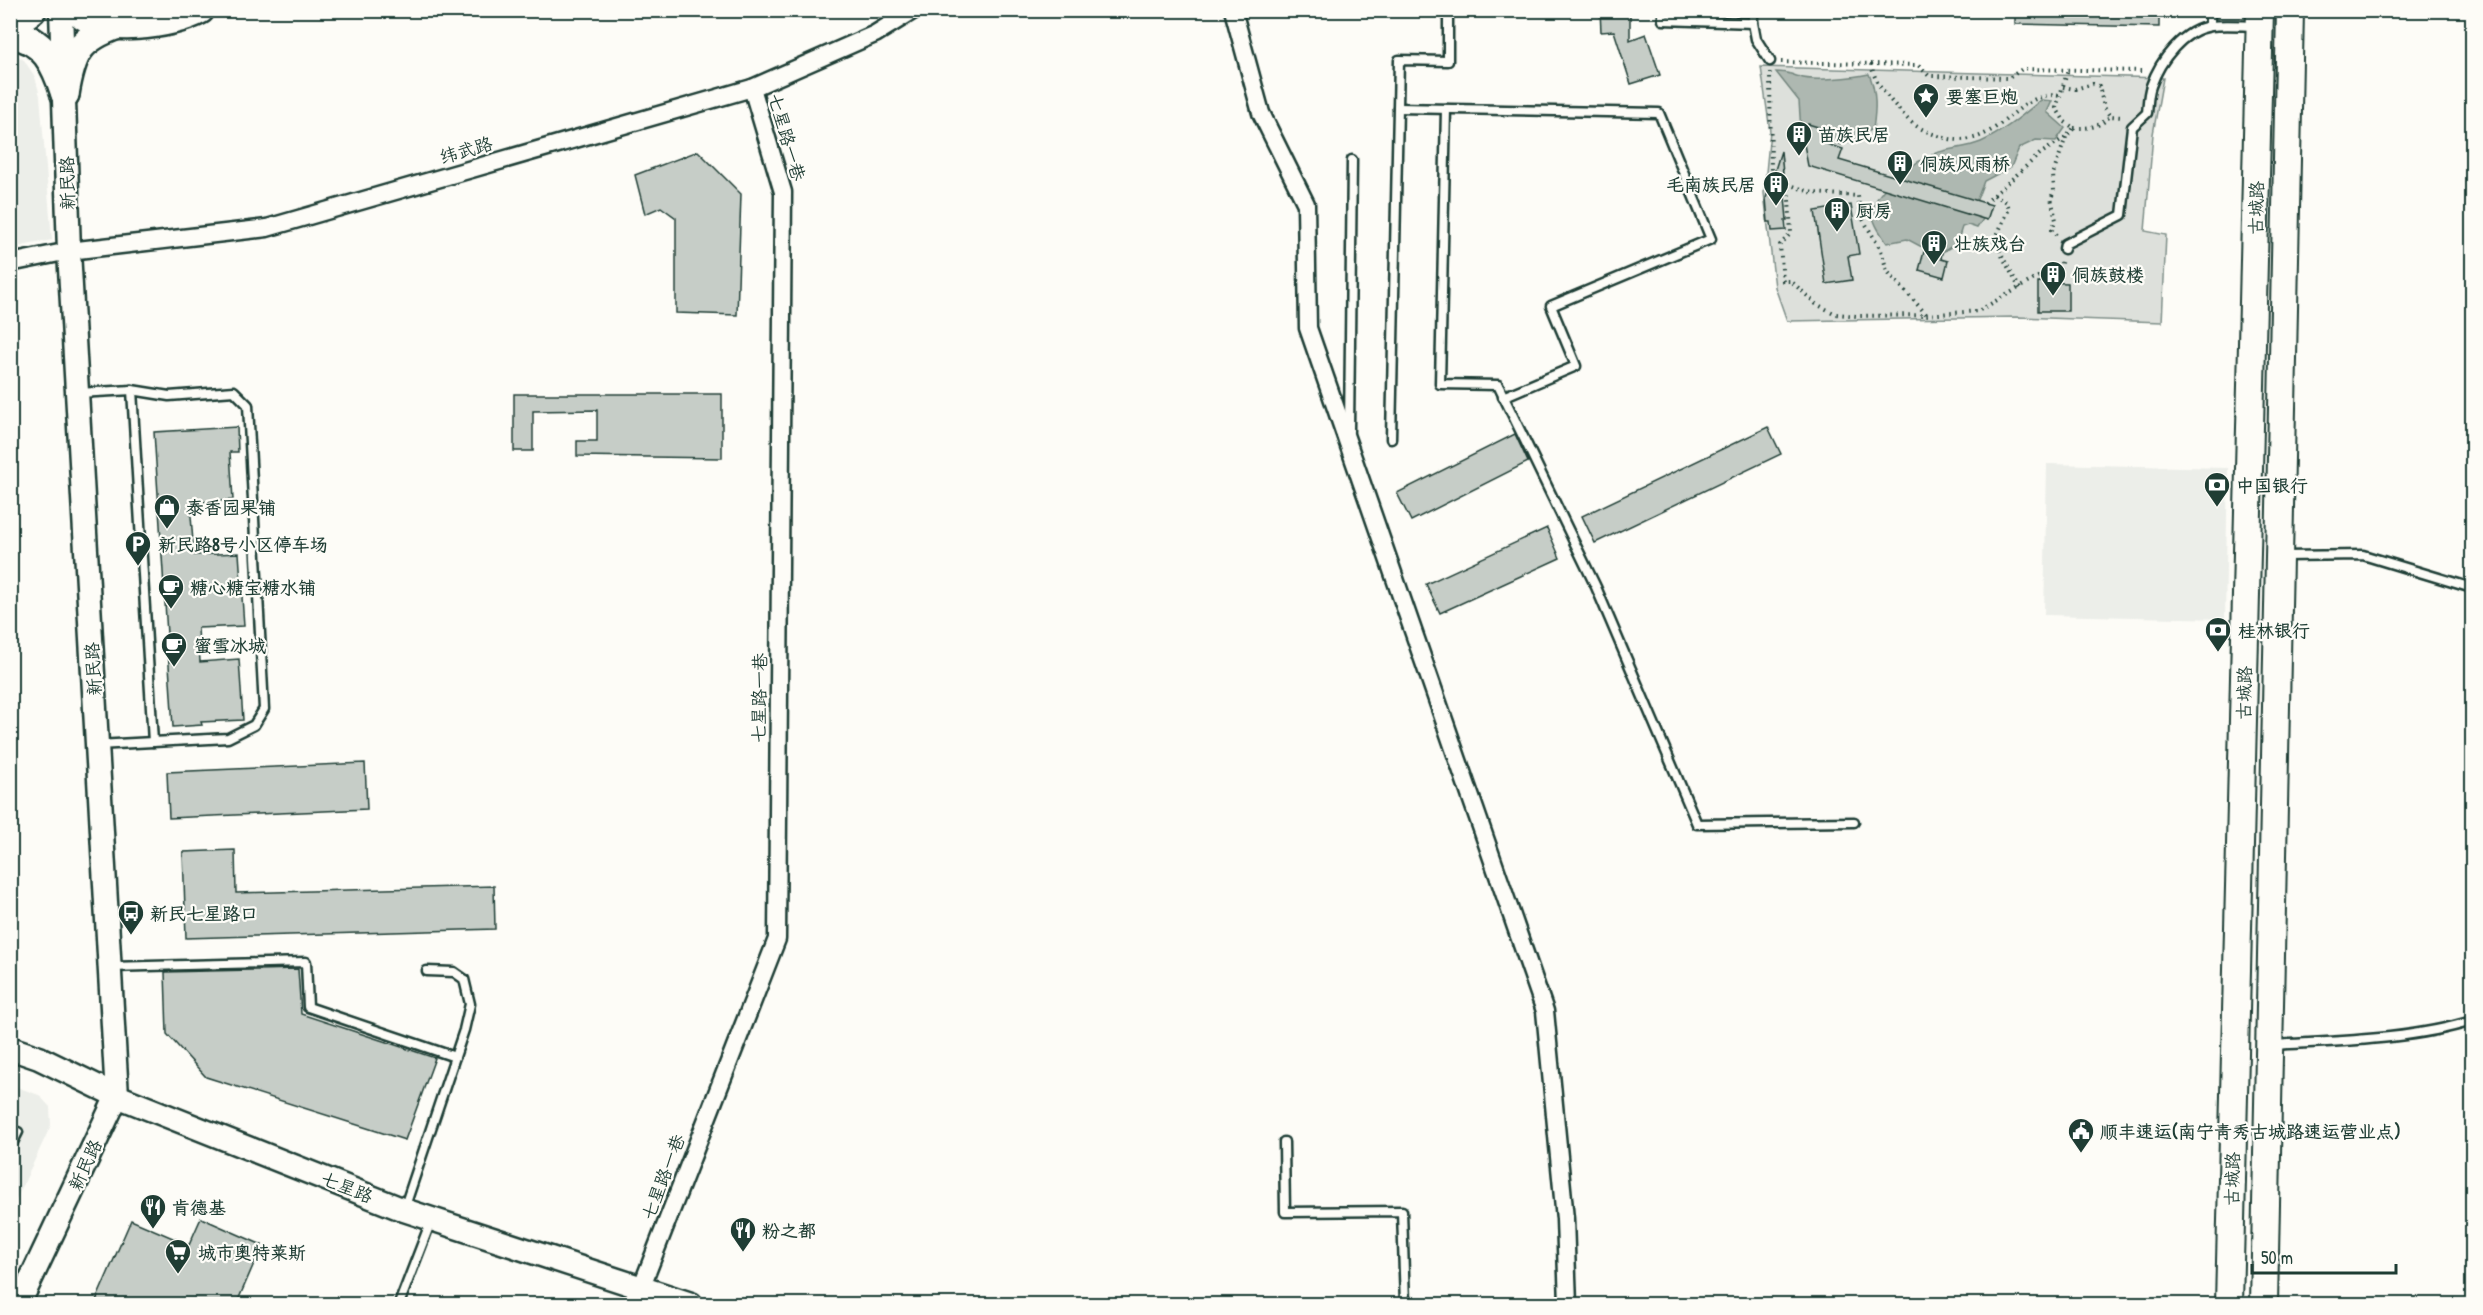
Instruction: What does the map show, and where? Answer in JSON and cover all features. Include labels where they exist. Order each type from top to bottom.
[{"type":"highway","points":[[10,26],[32,10]]},
{"type":"highway","points":[[77,10],[97,22],[118,25],[151,25],[175,20],[200,10]]},
{"type":"highway","points":[[65,94],[70,69],[77,51],[86,40],[98,32],[118,25]]},
{"type":"highway","points":[[10,34],[31,41],[46,51],[57,67],[65,94]]},
{"type":"main road","name":"新民路","points":[[19,1305],[117,1096],[69,251],[61,10]]},
{"type":"main road","name":"古城路","points":[[2264,1305],[2290,10]]},
{"type":"main road","name":"古城路","points":[[2229,1305],[2260,18]]},
{"type":"main road","name":"七星路","points":[[10,1048],[39,1058],[117,1096],[404,1210],[691,1305]]},
{"type":"street","name":"纬武路","points":[[10,263],[69,251],[267,228],[752,88],[874,34],[914,10]]},
{"type":"street","points":[[1233,10],[1261,113],[1306,204],[1308,328],[1545,1011],[1565,1219],[1568,1305]]},
{"type":"street","name":"七星路一巷","points":[[641,1288],[777,939],[783,192],[752,88]]},
{"type":"lane","points":[[1391,439],[1399,60],[1448,61],[1448,10]]},
{"type":"lane","points":[[1663,10],[1663,20],[1753,23]]},
{"type":"lane","points":[[1753,10],[1756,39],[1770,61]]},
{"type":"lane","points":[[2210,10],[2210,26]]},
{"type":"lane","points":[[2064,247],[2122,215],[2132,127],[2147,113],[2150,87],[2180,41],[2210,26],[2260,18]]},
{"type":"lane","points":[[1398,108],[1659,113],[1711,239],[1551,306],[1576,366],[1503,397]]},
{"type":"lane","points":[[1446,109],[1440,384],[1497,386],[1596,587],[1697,824],[1854,822]]},
{"type":"lane","points":[[1348,444],[1352,160]]},
{"type":"lane","points":[[132,390],[153,742]]},
{"type":"lane","points":[[77,393],[132,390],[169,396],[234,391],[248,405],[264,709],[254,725],[228,738],[97,745]]},
{"type":"lane","points":[[2279,556],[2363,555],[2472,588]]},
{"type":"lane","points":[[110,967],[306,962],[308,1007],[454,1057]]},
{"type":"lane","points":[[404,1210],[470,1004],[464,979],[454,972],[427,971]]},
{"type":"lane","points":[[2269,1045],[2352,1041],[2452,1027],[2472,1021]]},
{"type":"lane","points":[[10,1148],[18,1132]]},
{"type":"lane","points":[[1284,1142],[1285,1212],[1402,1211],[1405,1305]]},
{"type":"lane","points":[[399,1305],[432,1219]]},
{"type":"path","points":[[1926,315],[1887,271],[1881,250],[1861,216],[1858,195],[1813,192],[1788,184],[1772,174],[1770,61],[1918,65],[1929,76],[2009,78],[2022,69],[2158,72]]},
{"type":"path","points":[[1871,64],[1874,81],[1911,124],[1951,141],[1979,138],[2041,96],[2060,96]]},
{"type":"path","points":[[2068,70],[2056,108],[2065,122],[2074,128],[2092,128],[2103,124],[2110,116]]},
{"type":"path","points":[[2063,87],[2075,89],[2093,84],[2099,86],[2104,107],[2110,116]]},
{"type":"path","points":[[2110,116],[2141,119]]},
{"type":"path","points":[[1985,203],[2040,154],[2067,136],[2074,128]]},
{"type":"path","points":[[1788,184],[1791,233],[1780,245],[1783,281],[1791,281],[1816,304],[1836,314],[1857,316],[1926,315],[1977,311],[2038,277],[2057,279],[2064,247],[2052,230],[2056,220],[2051,198],[2054,191],[2054,174],[2067,136]]},
{"type":"path","points":[[1994,195],[2007,202],[2009,209],[1997,235],[2000,252],[2020,289]]},
{"type":"shaded area","points":[[11,52],[24,60],[35,77],[40,96],[52,240],[11,248]]},
{"type":"shaded area","points":[[1761,67],[2163,78],[2153,134],[2145,231],[2166,235],[2162,322],[2016,317],[1787,321],[1775,287],[1764,193],[1770,131]]},
{"type":"shaded area","points":[[1776,72],[1815,79],[1869,74],[1875,101],[1873,129],[1842,145],[1815,139],[1801,131],[1799,101]]},
{"type":"shaded area","points":[[2041,100],[2052,101],[2047,112],[2065,128],[2056,141],[2036,140],[2019,148],[2011,167],[1984,181],[1976,202],[1983,219],[1977,228],[1968,225],[1962,227],[1957,243],[1943,252],[1920,246],[1907,239],[1887,243],[1877,227],[1873,210],[1881,193],[1898,176],[1941,151],[1976,144],[1989,138]]},
{"type":"shaded area","points":[[2047,464],[2228,468],[2225,619],[2044,615]]},
{"type":"shaded area","points":[[11,1085],[39,1095],[50,1107],[51,1125],[11,1211]]},
{"type":"building","points":[[1600,10],[1630,10],[1630,40],[1646,34],[1660,75],[1631,84],[1614,31],[1601,32]]},
{"type":"building","points":[[2015,10],[2159,10],[2159,27],[2015,24]]},
{"type":"building","name":"侗族风雨桥","points":[[1808,124],[1828,130],[1823,143],[1843,149],[1839,160],[1992,205],[1987,220],[1808,166],[1803,139]]},
{"type":"building","points":[[698,151],[741,194],[737,315],[676,313],[676,218],[661,207],[645,214],[635,175]]},
{"type":"building","points":[[1781,151],[1786,230],[1772,231],[1771,222],[1768,222],[1766,198]]},
{"type":"building","name":"厨房","points":[[1851,205],[1859,254],[1848,256],[1852,280],[1826,284],[1815,211]]},
{"type":"building","name":"壮族戏台","points":[[1925,248],[1942,253],[1941,259],[1948,261],[1944,277],[1919,270]]},
{"type":"building","name":"侗族鼓楼","points":[[2038,282],[2068,283],[2068,311],[2038,311]]},
{"type":"building","points":[[514,394],[722,394],[722,458],[577,456],[577,441],[597,441],[597,410],[533,411],[533,451],[514,451]]},
{"type":"building","points":[[237,427],[238,452],[230,452],[233,500],[190,503],[194,555],[239,553],[244,626],[198,628],[200,662],[239,659],[243,720],[201,722],[202,725],[173,727],[154,432]]},
{"type":"building","points":[[1768,427],[1781,454],[1595,543],[1582,516]]},
{"type":"building","points":[[1515,434],[1528,462],[1411,521],[1397,493]]},
{"type":"building","points":[[1547,528],[1560,558],[1440,613],[1426,584]]},
{"type":"building","points":[[365,763],[367,809],[169,818],[167,772]]},
{"type":"building","points":[[235,850],[236,893],[494,886],[495,929],[186,938],[183,852]]},
{"type":"building","points":[[298,969],[301,1014],[435,1058],[405,1140],[206,1077],[167,1034],[165,972]]},
{"type":"building","name":"城市奥特莱斯","points":[[201,1218],[262,1245],[236,1305],[94,1305],[131,1220],[189,1245]]},
{"type":"place","name":"要塞巨炮","points":[[1926,119]]},
{"type":"place","name":"苗族民居","points":[[1799,157]]},
{"type":"place","name":"侗族风雨桥","points":[[1900,186]]},
{"type":"place","name":"毛南族民居","points":[[1776,207]]},
{"type":"place","name":"厨房","points":[[1837,233]]},
{"type":"place","name":"壮族戏台","points":[[1934,266]]},
{"type":"place","name":"侗族鼓楼","points":[[2053,297]]},
{"type":"place","name":"中国银行","points":[[2217,508]]},
{"type":"place","name":"泰香园果铺","points":[[167,530]]},
{"type":"place","name":"新民路8号小区停车场","points":[[138,567]]},
{"type":"place","name":"糖心糖宝糖水铺","points":[[171,610]]},
{"type":"place","name":"桂林银行","points":[[2218,653]]},
{"type":"place","name":"蜜雪冰城","points":[[174,668]]},
{"type":"place","name":"新民七星路口","points":[[131,936]]},
{"type":"place","name":"顺丰速运(南宁青秀古城路速运营业点)","points":[[2081,1154]]},
{"type":"place","name":"肯德基","points":[[153,1230]]},
{"type":"place","name":"粉之都","points":[[743,1253]]},
{"type":"place","name":"城市奥特莱斯","points":[[178,1275]]}]
